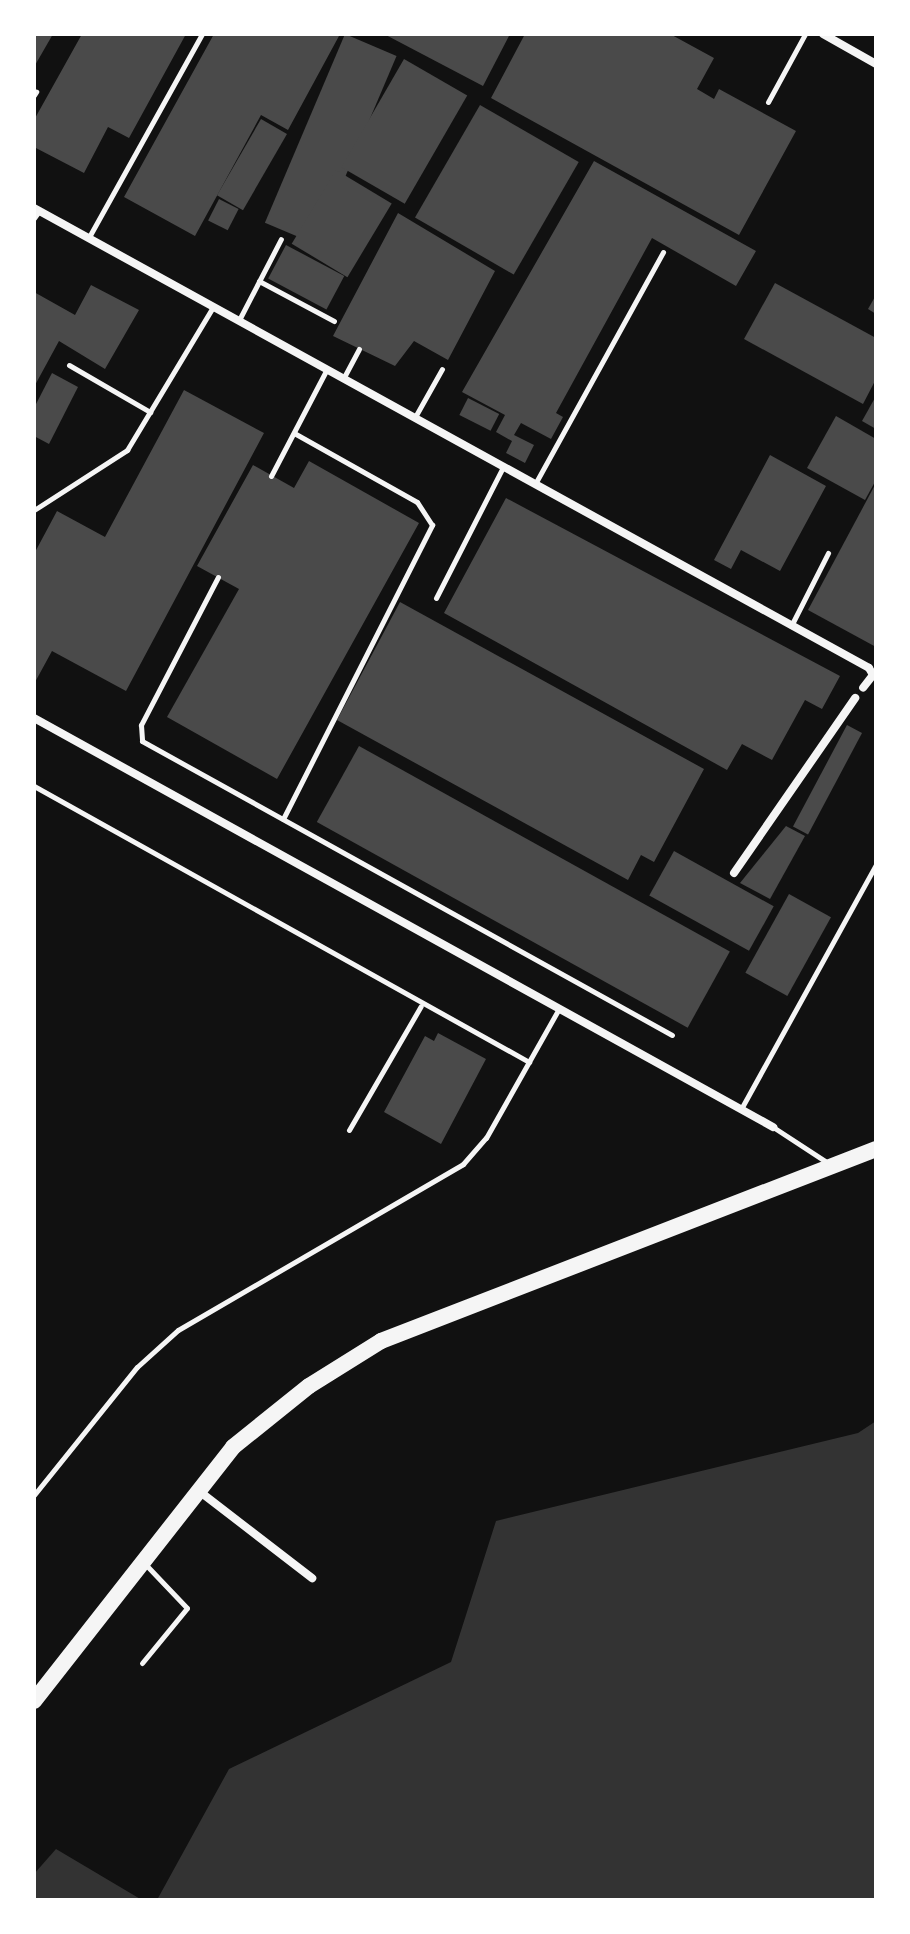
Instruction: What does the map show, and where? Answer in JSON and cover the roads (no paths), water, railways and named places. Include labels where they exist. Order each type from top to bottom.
[{"type":"main road","points":[[34,1701],[233,1447],[381,1341],[876,1149]]},
{"type":"street","points":[[823,34],[876,64]]},
{"type":"street","points":[[36,212],[89,238],[871,670],[863,688]]},
{"type":"street","points":[[734,873],[855,698]]},
{"type":"street","points":[[34,718],[773,1127]]},
{"type":"street","points":[[198,1491],[312,1578]]},
{"type":"lane","points":[[89,238],[202,34]]},
{"type":"lane","points":[[768,102],[805,34]]},
{"type":"lane","points":[[238,320],[281,239]]},
{"type":"lane","points":[[535,485],[663,252]]},
{"type":"lane","points":[[259,281],[334,321]]},
{"type":"lane","points":[[34,510],[127,450],[213,307]]},
{"type":"lane","points":[[343,379],[359,349]]},
{"type":"lane","points":[[69,365],[150,412]]},
{"type":"lane","points":[[271,476],[327,369]]},
{"type":"lane","points":[[415,418],[442,369]]},
{"type":"lane","points":[[283,819],[432,525],[417,502],[294,433]]},
{"type":"lane","points":[[436,598],[503,467]]},
{"type":"lane","points":[[791,626],[828,553]]},
{"type":"lane","points":[[218,577],[140,736],[672,1035]]},
{"type":"lane","points":[[855,698],[863,688]]},
{"type":"lane","points":[[34,786],[421,1006],[529,1062]]},
{"type":"lane","points":[[741,1109],[876,864]]},
{"type":"lane","points":[[349,1130],[421,1006]]},
{"type":"lane","points":[[34,1495],[137,1367],[178,1330],[463,1164],[529,1062],[558,1010]]},
{"type":"lane","points":[[773,1127],[832,1166]]},
{"type":"lane","points":[[142,1561],[187,1608],[142,1663]]}]
